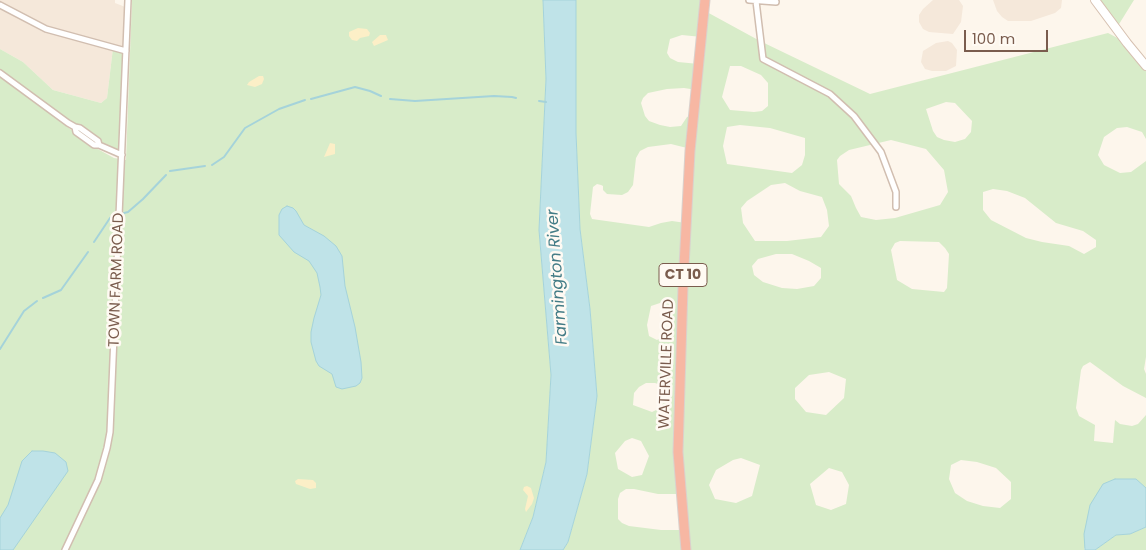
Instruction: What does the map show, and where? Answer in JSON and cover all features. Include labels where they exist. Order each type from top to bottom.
[{"type":"highway","name":"WATERVILLE ROAD","points":[[686,550],[678,452],[683,286],[690,151],[705,0]]},
{"type":"street","name":"TOWN FARM ROAD","points":[[64,550],[98,480],[110,432],[128,0]]},
{"type":"street","points":[[749,0],[776,2]]},
{"type":"street","points":[[1096,0],[1116,29],[1146,66]]},
{"type":"street","points":[[756,1],[763,59],[830,94],[854,116],[881,152],[896,192],[896,207]]},
{"type":"street","points":[[0,5],[46,29],[126,51]]},
{"type":"street","points":[[0,73],[75,127],[76,132],[94,145],[99,145],[122,155]]},
{"type":"shaded area","points":[[0,0],[115,0],[115,3],[128,8],[126,51],[113,48],[107,98],[101,103],[53,90],[23,62],[0,49]]},
{"type":"shaded area","points":[[933,0],[959,0],[963,6],[961,22],[953,34],[929,32],[923,29],[919,22],[919,15]]},
{"type":"shaded area","points":[[993,0],[1062,0],[1061,8],[1055,13],[1031,21],[1008,21],[997,11]]},
{"type":"shaded area","points":[[948,41],[957,50],[956,66],[946,71],[925,69],[921,62],[923,51],[936,43]]},
{"type":"green space","points":[[132,0],[543,0],[546,79],[539,230],[551,375],[546,462],[533,517],[520,550],[0,550],[0,76],[94,147],[114,158],[126,160]]},
{"type":"green space","points":[[576,0],[705,0],[705,11],[760,41],[870,94],[1108,33],[1127,43],[1146,66],[1146,139],[1142,132],[1127,127],[1117,128],[1104,137],[1098,155],[1104,165],[1120,173],[1131,172],[1146,161],[1146,357],[1144,369],[1146,374],[1146,398],[1123,386],[1090,362],[1083,366],[1081,370],[1076,408],[1079,416],[1095,425],[1094,441],[1113,443],[1115,420],[1120,424],[1132,426],[1138,424],[1146,415],[1146,488],[1135,479],[1085,550],[563,550],[568,542],[587,474],[597,396],[590,309],[580,229],[576,133]],"holes":[[[682,35],[702,37],[699,64],[678,62],[670,58],[667,53],[670,39]],[[730,66],[741,66],[761,75],[768,83],[768,106],[762,111],[730,110],[722,97]],[[684,88],[697,90],[694,115],[687,117],[681,126],[670,127],[649,121],[645,116],[641,103],[648,93],[667,89]],[[946,102],[955,103],[972,121],[971,132],[965,139],[955,142],[937,137],[933,131],[926,109]],[[740,125],[770,128],[805,138],[805,155],[802,165],[792,173],[727,164],[723,146],[727,127]],[[891,140],[926,149],[944,170],[948,192],[940,205],[895,218],[876,220],[861,217],[851,196],[839,184],[837,160],[849,150]],[[671,144],[691,149],[686,223],[672,221],[649,227],[592,219],[590,214],[593,187],[597,184],[601,185],[607,194],[622,195],[628,192],[633,185],[636,158],[640,151],[648,147]],[[785,183],[800,191],[822,197],[827,210],[829,226],[821,237],[787,241],[755,241],[743,223],[741,208],[747,201],[771,185]],[[993,189],[1007,191],[1025,198],[1056,223],[1083,231],[1096,240],[1096,247],[1084,254],[1069,246],[1026,238],[991,220],[983,210],[983,192]],[[900,241],[939,242],[949,254],[947,288],[944,292],[912,289],[897,280],[891,250],[895,243]],[[776,254],[792,254],[821,268],[821,278],[814,286],[797,289],[782,288],[763,282],[754,275],[752,266],[758,259]],[[660,303],[668,305],[670,323],[666,334],[657,340],[649,336],[647,325],[651,306]],[[829,372],[846,379],[844,398],[826,415],[806,412],[795,399],[795,388],[809,375]],[[646,383],[664,386],[664,402],[658,409],[652,412],[633,405],[634,393],[639,387]],[[632,438],[641,441],[649,456],[642,475],[632,477],[618,469],[615,453],[625,441]],[[741,458],[760,465],[752,496],[736,503],[715,499],[709,485],[716,470],[733,460]],[[961,460],[977,462],[996,468],[1011,482],[1011,499],[1000,508],[983,506],[967,501],[955,493],[949,479],[951,465]],[[829,468],[842,472],[849,485],[846,504],[831,510],[816,505],[810,484]],[[626,489],[658,494],[681,494],[685,530],[661,530],[629,526],[618,519],[618,499],[620,493]]]},
{"type":"green space","points":[[1095,0],[1134,0],[1116,29]]},
{"type":"green space","points":[[113,48],[126,51],[122,155],[99,145],[98,140],[75,127],[0,73],[0,49],[23,62],[53,90],[101,103],[107,98]]},
{"type":"green space","points":[[1146,527],[1146,550],[1095,550],[1116,535],[1130,534]]},
{"type":"sand","points":[[358,28],[367,29],[370,33],[369,36],[360,38],[357,41],[352,40],[349,32]]},
{"type":"sand","points":[[380,35],[386,35],[388,40],[374,46],[372,42]]},
{"type":"sand","points":[[259,76],[263,76],[262,84],[255,87],[247,85],[249,82]]},
{"type":"sand","points":[[330,143],[335,144],[335,154],[324,157]]},
{"type":"sand","points":[[298,479],[313,480],[316,483],[316,488],[310,489],[296,484],[295,481]]},
{"type":"sand","points":[[527,486],[531,488],[534,498],[526,512],[528,496],[523,490]]},
{"type":"water","name":"Farmington River","points":[[543,0],[576,0],[576,133],[580,229],[590,309],[597,396],[587,474],[568,542],[563,550],[520,550],[533,517],[546,462],[551,375],[539,230],[546,79]]},
{"type":"water","points":[[287,206],[296,211],[304,225],[324,236],[336,246],[342,256],[345,286],[361,362],[362,378],[356,386],[342,389],[336,387],[332,374],[319,366],[316,361],[311,342],[311,332],[321,295],[320,287],[317,273],[309,261],[294,252],[279,235],[279,215],[282,209]]},
{"type":"water","points":[[32,451],[55,453],[66,462],[68,471],[13,550],[0,550],[0,518],[8,505],[22,461]]},
{"type":"water","points":[[1115,479],[1136,479],[1146,488],[1146,527],[1130,534],[1116,535],[1095,550],[1085,550],[1084,534],[1090,505],[1103,484]]},
{"type":"waterway","points":[[311,99],[355,87],[381,96]]},
{"type":"waterway","points":[[390,99],[415,101],[494,96],[516,98]]},
{"type":"waterway","points":[[212,165],[224,157],[245,128],[279,109],[305,100]]},
{"type":"waterway","points":[[539,101],[546,102]]},
{"type":"waterway","points":[[170,171],[205,166]]},
{"type":"waterway","points":[[124,213],[128,212],[143,199],[166,175]]},
{"type":"waterway","points":[[94,242],[110,218],[114,216]]},
{"type":"waterway","points":[[43,298],[61,290],[88,252]]},
{"type":"waterway","points":[[0,349],[24,311],[37,301]]}]
